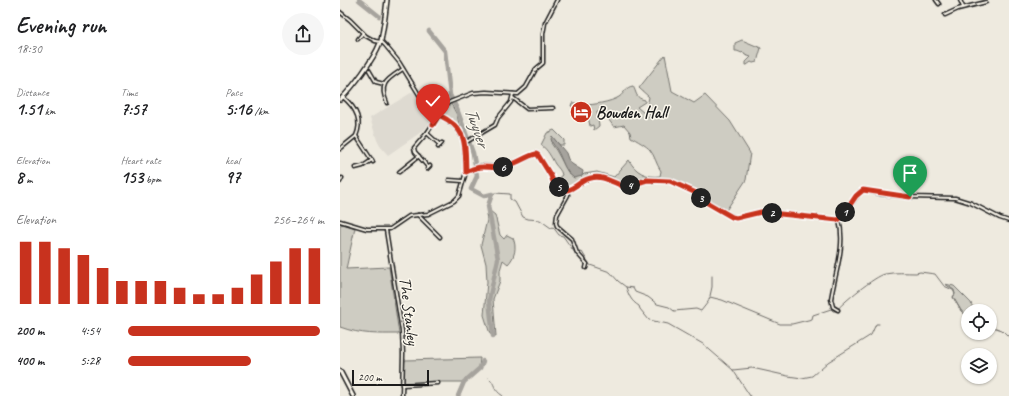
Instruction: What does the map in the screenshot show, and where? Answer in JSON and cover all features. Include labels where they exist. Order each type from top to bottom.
[{"type":"street","points":[[340,149],[356,136],[358,125],[356,111],[351,104],[341,98],[376,52],[380,42],[387,0]]},
{"type":"street","points":[[436,113],[439,109],[450,102],[478,92],[518,94],[526,87],[536,69],[542,65],[545,23],[558,0]]},
{"type":"street","points":[[936,0],[939,4]]},
{"type":"street","points":[[960,0],[963,7]]},
{"type":"street","points":[[945,15],[963,7],[986,2]]},
{"type":"street","points":[[340,17],[341,13],[363,33],[385,45],[403,69],[426,106],[455,126],[464,141],[466,172],[459,196],[454,201],[428,214],[409,216],[395,227],[386,230],[367,229],[340,221]]},
{"type":"street","points":[[358,39],[363,33]]},
{"type":"street","points":[[385,102],[383,93],[384,84],[388,78],[403,69]]},
{"type":"street","points":[[366,75],[370,71],[376,82],[384,84]]},
{"type":"street","points":[[464,141],[468,141],[495,125],[498,118],[513,98],[513,94]]},
{"type":"street","points":[[513,98],[528,109],[553,108]]},
{"type":"street","points":[[428,168],[415,152],[414,148],[427,133],[439,115]]},
{"type":"street","points":[[427,133],[440,145]]},
{"type":"street","points":[[355,168],[360,168],[373,161],[356,136]]},
{"type":"street","points":[[466,172],[481,166],[505,167],[536,154],[548,171],[554,184],[567,190]]},
{"type":"street","points":[[399,172],[400,169],[419,156]]},
{"type":"street","points":[[567,190],[585,180],[595,177],[605,178],[625,187],[647,180],[670,181],[696,193],[706,202],[736,218],[761,212],[827,220],[839,220]]},
{"type":"street","points":[[449,180],[463,181]]},
{"type":"street","points":[[567,190],[568,195],[557,215],[556,223],[572,239],[577,253],[587,264],[586,268]]},
{"type":"street","points":[[839,220],[856,196],[865,190],[881,194],[910,197],[955,198],[971,203],[1009,221]]},
{"type":"street","points":[[418,215],[440,237]]},
{"type":"street","points":[[838,310],[833,308],[831,299],[842,242],[842,230],[839,220]]},
{"type":"street","name":"The Stanley","points":[[386,230],[402,331],[402,396]]},
{"type":"street","points":[[340,371],[352,396]]},
{"type":"street","points":[[402,385],[438,383]]},
{"type":"shaded area","points":[[742,40],[761,48],[757,62],[751,62],[746,65],[746,62],[751,57],[745,55],[743,52],[735,51],[735,43]]},
{"type":"shaded area","points":[[665,55],[672,91],[694,103],[705,95],[730,121],[750,153],[746,180],[725,212],[670,181],[654,179],[634,182],[629,185],[600,176],[588,178],[568,189],[557,184],[557,179],[562,175],[562,173],[541,145],[547,133],[554,130],[564,140],[564,145],[560,145],[554,140],[551,143],[570,175],[582,176],[584,174],[597,172],[614,177],[629,160],[638,171],[646,175],[660,176],[661,171],[652,152],[631,137],[630,132],[624,125],[614,127],[606,116],[605,112],[597,112],[599,126],[594,130],[593,125],[590,126],[587,112],[589,110],[571,106],[572,103],[588,105],[602,103],[619,97],[627,89],[633,86],[638,97],[645,100],[645,102],[637,107],[651,119],[647,106],[649,97],[639,88]]},
{"type":"shaded area","points":[[414,91],[417,99],[435,116],[424,130],[388,155],[377,140],[370,118]]},
{"type":"shaded area","points":[[450,102],[457,115],[461,133],[455,126],[436,113],[439,109]]},
{"type":"shaded area","points":[[552,136],[566,153],[572,164],[583,171],[582,176],[574,178],[568,172],[552,142]]},
{"type":"shaded area","points":[[490,211],[495,215],[500,235],[504,239],[507,235],[513,238],[515,245],[514,255],[508,264],[503,260],[500,270],[500,281],[493,299],[496,336],[490,334],[484,315],[487,282],[486,264],[481,245],[487,220],[486,214]]},
{"type":"shaded area","points":[[344,224],[355,228],[346,269],[389,267],[399,334],[363,333],[340,327],[340,225]]},
{"type":"shaded area","points":[[945,284],[954,286],[971,304],[961,304],[961,310],[953,297],[955,294],[954,290]]},
{"type":"shaded area","points":[[480,358],[479,368],[463,382],[403,384],[405,360]]},
{"type":"waterway","name":"Twyver","points":[[359,0],[379,16]]},
{"type":"waterway","name":"Twyver","points":[[429,31],[445,51],[450,95],[457,109],[473,153],[477,176],[471,189],[484,196],[492,194],[488,206],[498,259],[489,300],[493,336]]},
{"type":"waterway","points":[[492,194],[510,194],[510,199],[515,202],[523,217],[540,220],[551,228],[553,227],[559,235],[563,236],[575,253],[582,252],[590,265],[610,272],[626,287],[633,288],[635,292],[648,297],[657,304],[669,307],[674,311],[696,309],[701,311],[710,297],[722,300],[780,324],[792,324],[812,319],[813,315],[831,309],[836,311],[859,290],[880,276],[892,273],[920,272],[935,274],[944,286],[953,290],[955,294],[953,297],[961,311]]},
{"type":"waterway","points":[[710,296],[712,276]]},
{"type":"waterway","points":[[626,287],[631,298],[649,320],[668,324],[703,344],[733,370],[750,396]]},
{"type":"waterway","points":[[733,370],[752,368],[802,378],[812,376],[828,362],[871,335],[876,324],[879,324]]},
{"type":"waterway","points":[[997,328],[1002,330],[1009,337]]},
{"type":"waterway","name":"Twyver","points":[[458,396],[464,382],[480,368],[483,361]]},
{"type":"waterway","points":[[489,378],[493,382],[497,391],[503,396]]},
{"type":"place","name":"Bowden Hall","points":[[581,112]]},
{"type":"route","points":[[433,125],[439,115],[458,129],[464,141],[466,172],[481,166],[501,168],[510,166],[536,154],[551,176],[554,184],[567,190],[570,190],[585,180],[595,177],[605,178],[625,187],[647,180],[670,181],[696,193],[706,202],[736,218],[761,212],[838,220],[856,196],[863,190],[881,194],[910,197]]}]
